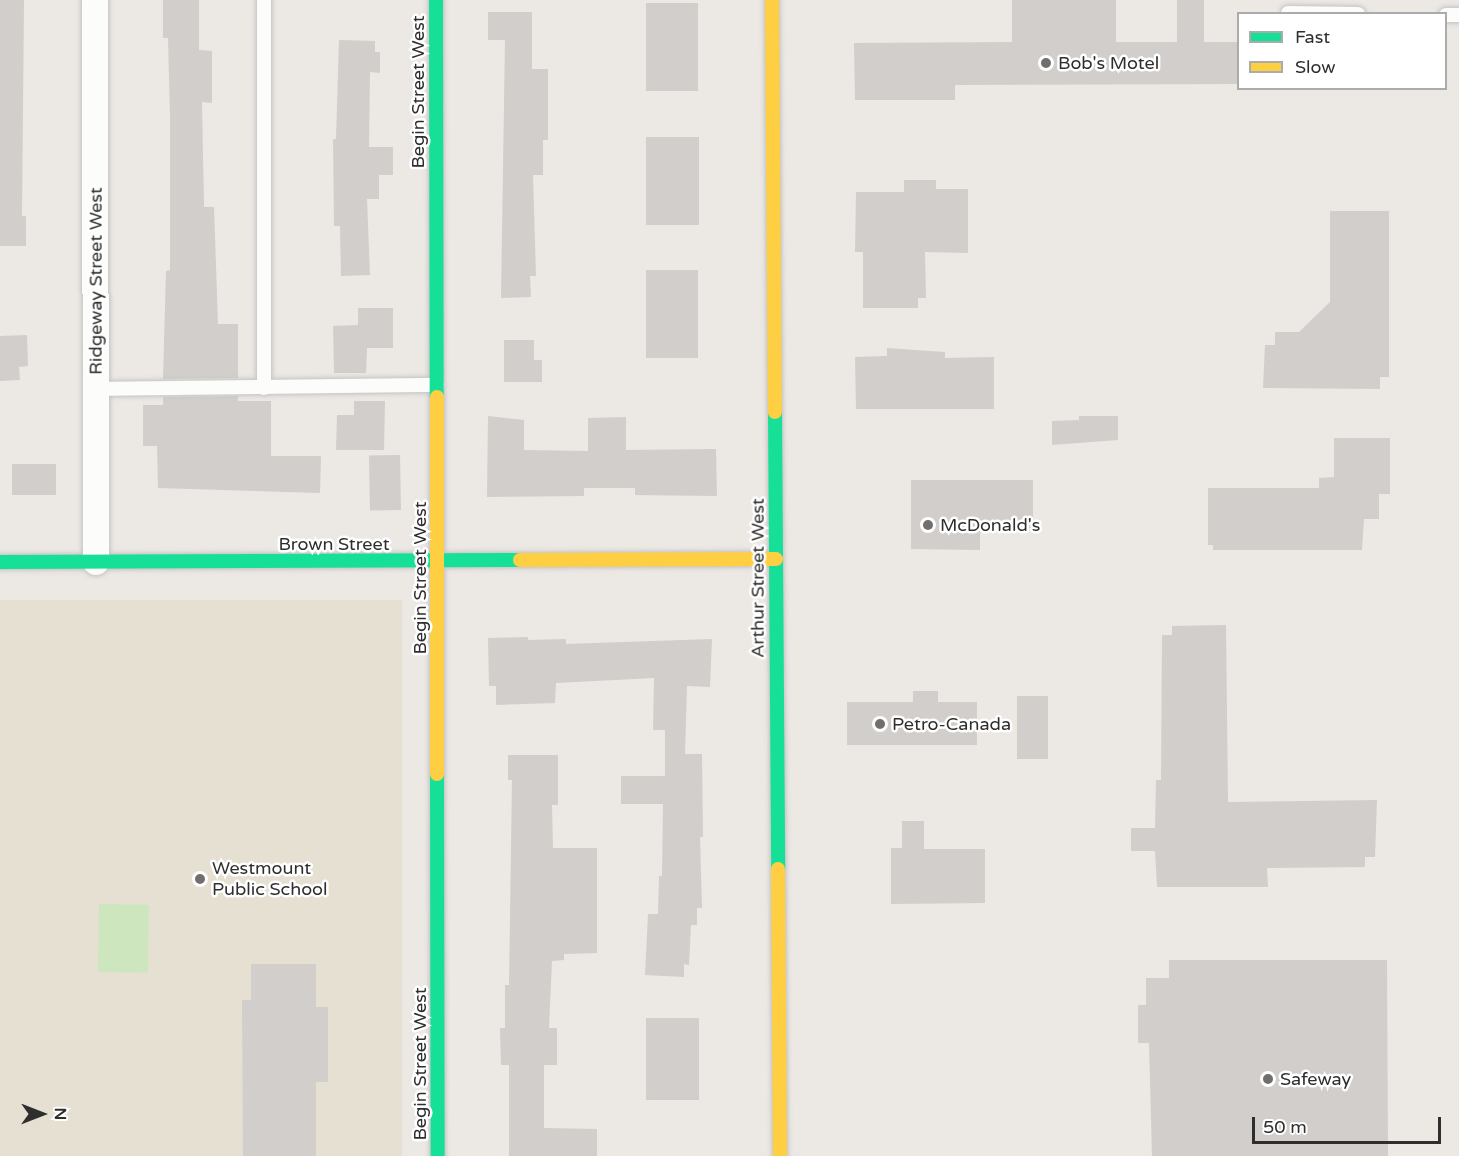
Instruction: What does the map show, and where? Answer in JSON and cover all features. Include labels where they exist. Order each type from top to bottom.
[{"type":"street","name":"Ridgeway Street West","points":[[95,0],[96,562]]},
{"type":"street","name":"Begin Street West","points":[[436,0],[438,1156]]},
{"type":"street","name":"Arthur Street West","points":[[772,0],[780,1156]]},
{"type":"street","name":"Brown Street","points":[[0,562],[438,563],[776,559]]},
{"type":"lane","points":[[264,0],[264,388]]},
{"type":"lane","points":[[96,389],[437,385]]},
{"type":"shaded area","name":"Westmount Public School","points":[[0,600],[402,600],[402,1156],[0,1156]]},
{"type":"green space","points":[[99,904],[149,905],[148,973],[98,972]]},
{"type":"building","points":[[0,0],[24,0],[22,216],[26,216],[26,246],[0,246]]},
{"type":"building","points":[[163,0],[199,0],[199,50],[212,51],[212,103],[202,102],[204,207],[214,207],[218,324],[238,324],[238,378],[163,379],[166,271],[170,270],[170,116],[168,38],[163,38]]},
{"type":"building","name":"Bob's Motel","points":[[1012,0],[1116,0],[1116,42],[1177,42],[1177,0],[1204,0],[1204,42],[1237,42],[1237,84],[955,85],[955,100],[855,100],[854,43],[1012,42]]},
{"type":"building","points":[[646,3],[698,3],[698,91],[646,91]]},
{"type":"building","points":[[488,12],[532,12],[532,69],[548,69],[548,140],[543,140],[543,175],[533,175],[536,276],[530,276],[531,297],[501,298],[505,40],[488,40]]},
{"type":"building","points":[[339,40],[375,41],[375,52],[380,52],[380,73],[370,72],[369,147],[393,147],[393,175],[379,175],[379,199],[367,199],[370,275],[341,276],[340,226],[334,226],[333,139],[336,139]]},
{"type":"building","points":[[646,137],[699,137],[699,225],[646,225]]},
{"type":"building","points":[[904,180],[936,180],[936,189],[968,189],[968,253],[925,252],[926,298],[918,298],[918,308],[863,308],[863,252],[855,252],[856,192],[904,192]]},
{"type":"building","points":[[1330,211],[1389,211],[1389,377],[1380,377],[1380,389],[1263,388],[1265,345],[1275,345],[1275,332],[1299,332],[1330,302]]},
{"type":"building","points":[[646,270],[698,270],[698,358],[646,358]]},
{"type":"building","points":[[358,308],[393,308],[393,348],[367,348],[366,373],[334,373],[333,326],[358,325]]},
{"type":"building","points":[[27,335],[28,366],[19,367],[20,380],[0,381],[0,336]]},
{"type":"building","points":[[504,340],[534,340],[534,360],[542,360],[542,382],[504,382]]},
{"type":"building","points":[[887,348],[945,352],[945,358],[994,357],[994,409],[856,409],[855,357],[887,356]]},
{"type":"building","points":[[238,396],[238,401],[271,401],[271,456],[321,456],[320,493],[158,488],[157,446],[143,446],[143,405],[163,405],[163,397]]},
{"type":"building","points":[[354,401],[385,401],[384,450],[336,450],[337,415],[354,415]]},
{"type":"building","points":[[488,416],[524,420],[524,450],[588,451],[588,418],[626,417],[626,450],[716,449],[717,496],[635,495],[635,488],[584,488],[584,496],[487,497]]},
{"type":"building","points":[[1079,416],[1118,416],[1118,440],[1052,445],[1052,421],[1079,420]]},
{"type":"building","points":[[1334,438],[1390,438],[1390,494],[1379,494],[1379,519],[1364,519],[1362,550],[1213,550],[1213,545],[1208,545],[1208,488],[1319,488],[1319,478],[1334,477]]},
{"type":"building","points":[[400,455],[401,510],[370,511],[369,456]]},
{"type":"building","points":[[12,464],[56,464],[56,495],[12,495]]},
{"type":"building","points":[[911,480],[1033,480],[1033,528],[980,528],[980,550],[911,549]]},
{"type":"building","points":[[1226,625],[1228,802],[1377,800],[1375,857],[1365,857],[1365,867],[1267,868],[1268,887],[1157,887],[1155,851],[1131,851],[1131,828],[1155,828],[1156,780],[1161,780],[1162,635],[1172,635],[1172,626]]},
{"type":"building","points":[[528,637],[528,640],[566,639],[566,644],[712,639],[710,687],[687,686],[685,754],[702,754],[703,837],[700,837],[702,908],[697,908],[697,925],[691,925],[689,965],[684,964],[684,977],[645,975],[648,914],[658,914],[659,876],[662,876],[663,804],[621,804],[621,776],[665,776],[665,730],[653,730],[654,678],[556,683],[555,703],[496,705],[496,686],[489,686],[488,638]]},
{"type":"building","points":[[913,691],[938,691],[938,702],[977,702],[977,745],[847,745],[847,702],[913,702]]},
{"type":"building","points":[[1017,696],[1048,696],[1048,759],[1017,759]]},
{"type":"building","points":[[508,755],[558,755],[558,805],[552,805],[553,848],[597,848],[597,953],[564,954],[564,960],[552,961],[549,1028],[557,1028],[557,1065],[544,1065],[544,1128],[597,1129],[597,1156],[509,1156],[509,1065],[501,1065],[500,1028],[505,1028],[505,985],[509,985],[512,780],[508,780]]},
{"type":"building","points":[[902,821],[924,821],[924,849],[985,849],[985,903],[891,904],[891,848],[902,848]]},
{"type":"building","name":"Safeway","points":[[1169,960],[1387,960],[1388,1156],[1152,1156],[1149,1043],[1138,1043],[1138,1005],[1146,1005],[1146,978],[1169,978]]},
{"type":"building","points":[[251,964],[316,964],[316,1007],[328,1007],[328,1082],[316,1082],[316,1156],[243,1156],[242,1000],[251,1000]]},
{"type":"building","points":[[646,1018],[699,1018],[699,1100],[646,1100]]},
{"type":"traffic: fast","points":[[436,0],[437,397]]},
{"type":"traffic: fast","points":[[775,412],[778,869]]},
{"type":"traffic: fast","points":[[0,562],[520,560]]},
{"type":"traffic: fast","points":[[437,774],[438,1156]]},
{"type":"traffic: slow","points":[[772,0],[775,412]]},
{"type":"traffic: slow","points":[[437,397],[437,774]]},
{"type":"traffic: slow","points":[[520,560],[776,559]]},
{"type":"traffic: slow","points":[[778,869],[780,1156]]},
{"type":"place","name":"Bob's Motel","points":[[1046,63]]},
{"type":"place","name":"McDonald's","points":[[928,525]]},
{"type":"place","name":"Petro-Canada","points":[[880,724]]},
{"type":"place","name":"Westmount Public School","points":[[200,879]]},
{"type":"place","name":"Safeway","points":[[1268,1079]]}]
